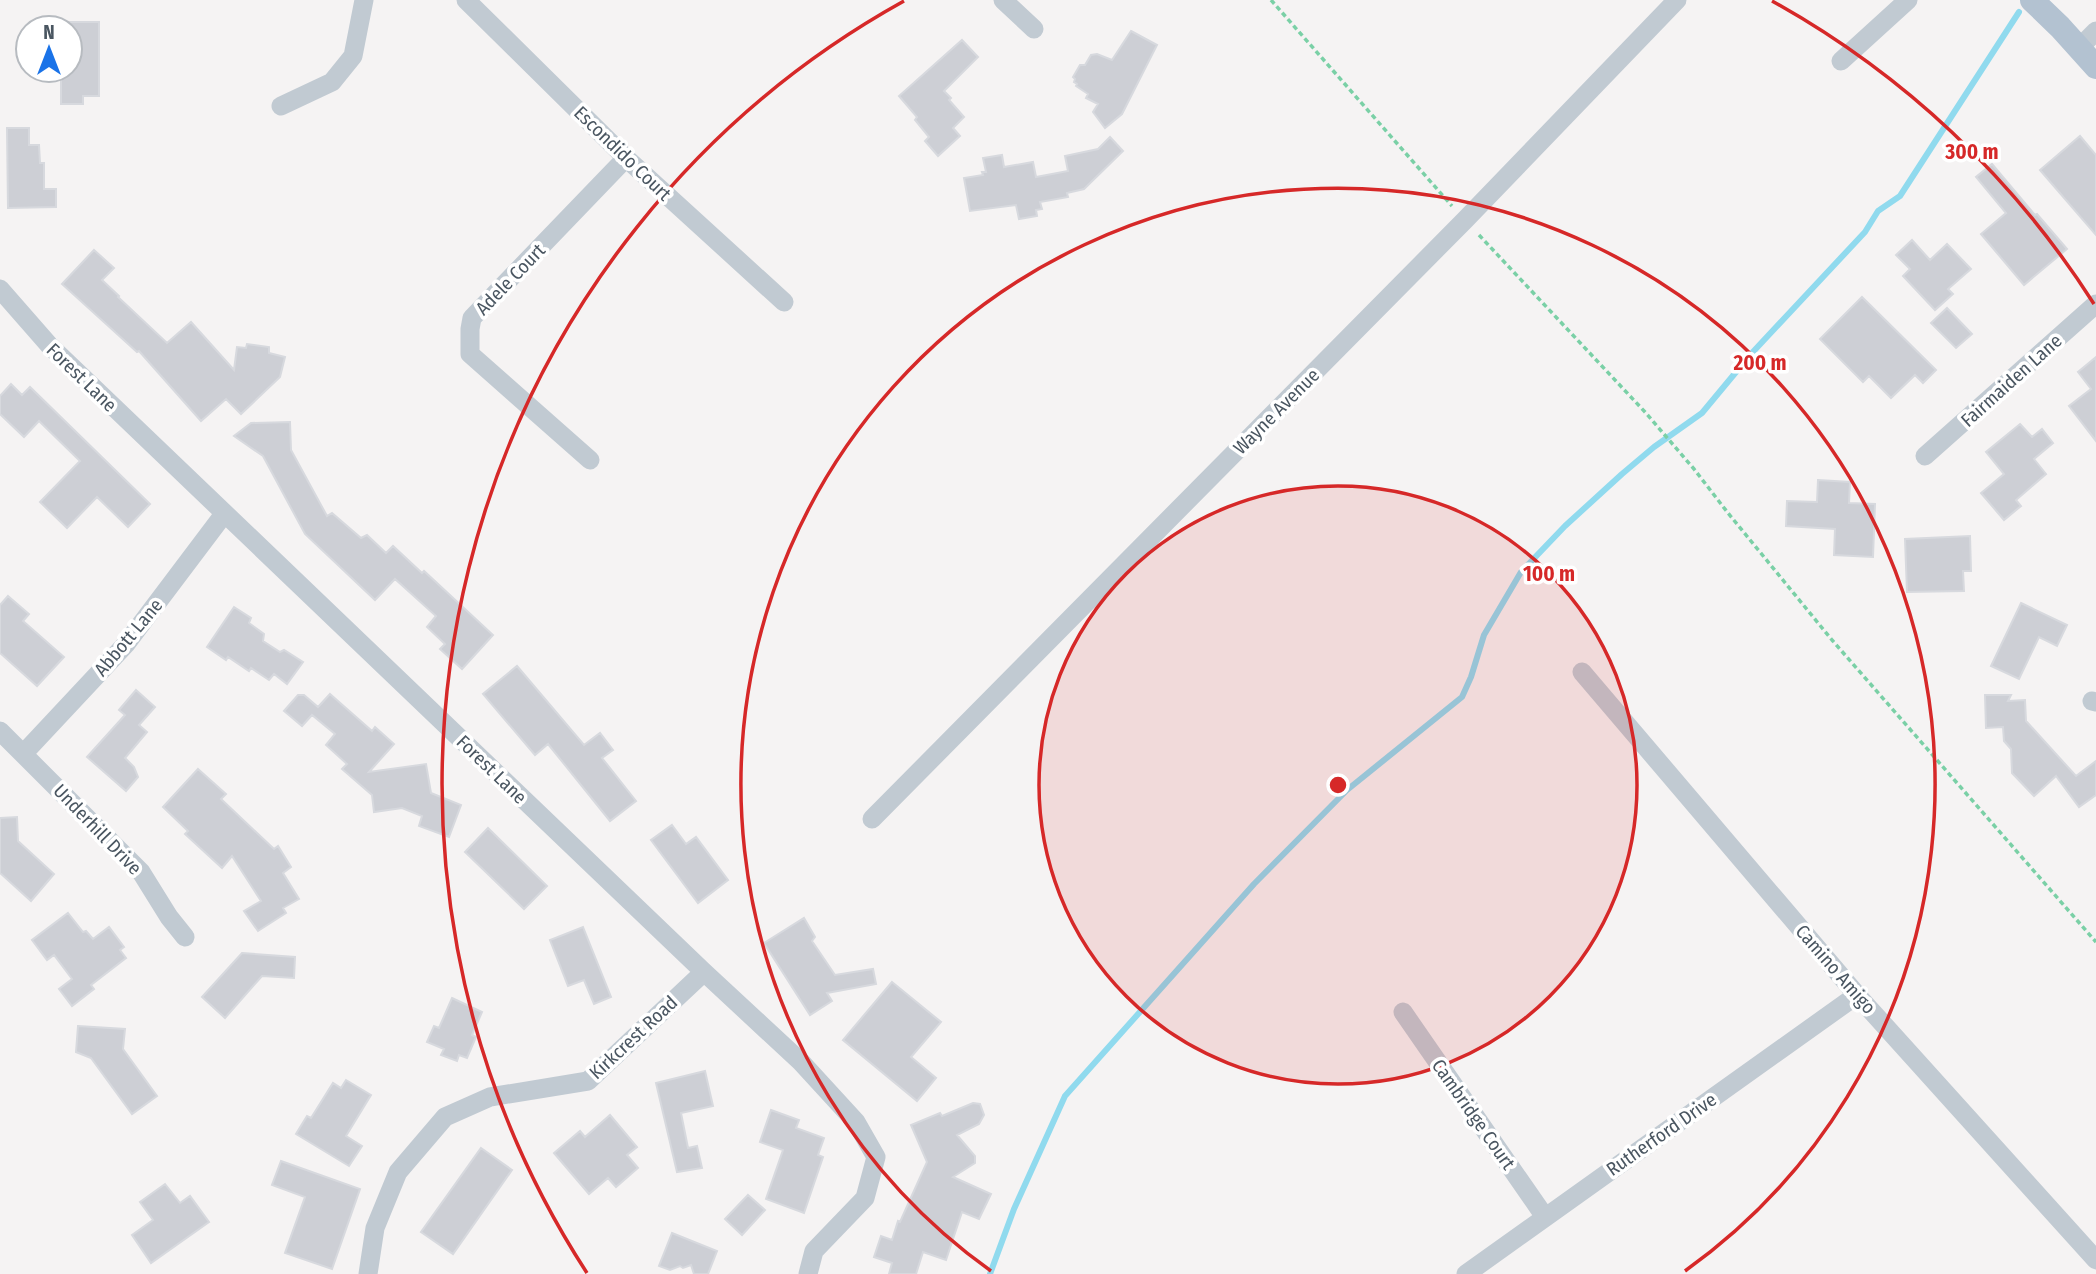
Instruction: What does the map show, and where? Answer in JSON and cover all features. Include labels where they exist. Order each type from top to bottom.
[{"type":"main road","points":[[2032,0],[2087,40],[2096,68]]},
{"type":"street","points":[[281,106],[331,82],[353,56],[364,0]]},
{"type":"street","name":"Escondido Court","points":[[466,0],[626,158],[784,302]]},
{"type":"street","points":[[1003,0],[1034,29]]},
{"type":"street","name":"Wayne Avenue","points":[[872,819],[1436,250],[1677,0]]},
{"type":"street","points":[[1841,61],[1908,0]]},
{"type":"street","name":"Adele Court","points":[[590,460],[470,354],[470,329],[472,318],[626,158]]},
{"type":"street","name":"Forest Lane","points":[[0,289],[48,345],[810,1072],[856,1122],[876,1157],[865,1198],[814,1251],[808,1274]]},
{"type":"street","name":"Fairmaiden Lane","points":[[1925,456],[2096,304]]},
{"type":"street","name":"Abbott Lane","points":[[24,753],[126,644],[224,514]]},
{"type":"street","name":"Camino Amigo","points":[[1582,672],[1857,995],[2096,1260]]},
{"type":"street","name":"Underhill Drive","points":[[0,732],[141,872],[184,937]]},
{"type":"street","name":"Kirkcrest Road","points":[[368,1274],[375,1228],[398,1172],[445,1117],[490,1097],[588,1081],[704,972]]},
{"type":"street","name":"Rutherford Drive","points":[[1466,1274],[1857,995]]},
{"type":"street","name":"Cambridge Court","points":[[1403,1012],[1545,1217]]},
{"type":"path","points":[[1645,412],[1695,468],[1728,513],[1832,640],[2096,942]]},
{"type":"building","points":[[84,22],[99,22],[99,96],[83,96],[83,104],[61,104],[61,84],[84,84]]},
{"type":"building","points":[[1131,31],[1157,45],[1122,114],[1105,128],[1093,112],[1098,104],[1086,98],[1088,94],[1076,86],[1073,77],[1080,65],[1085,65],[1091,55],[1097,54],[1112,60]]},
{"type":"building","points":[[962,40],[978,57],[944,91],[964,117],[953,128],[960,136],[938,156],[925,141],[929,137],[915,120],[917,117],[899,96]]},
{"type":"building","points":[[7,128],[29,128],[29,145],[39,145],[40,163],[44,163],[44,189],[56,189],[56,207],[8,208]]},
{"type":"building","points":[[2080,136],[2096,155],[2096,235],[2040,170]]},
{"type":"building","points":[[1110,137],[1123,151],[1084,189],[1067,193],[1068,197],[1040,202],[1042,209],[1036,210],[1037,216],[1019,219],[1016,205],[970,211],[964,178],[983,175],[982,172],[986,172],[983,158],[1002,155],[1004,167],[1033,162],[1036,177],[1068,171],[1065,156],[1098,149]]},
{"type":"building","points":[[1992,164],[2067,249],[2024,285],[1981,234],[2006,213],[1976,177]]},
{"type":"building","points":[[1912,240],[1930,260],[1947,244],[1971,269],[1948,289],[1953,294],[1935,310],[1903,276],[1910,269],[1896,255]]},
{"type":"building","points":[[94,250],[114,268],[102,280],[167,343],[191,322],[234,370],[237,347],[246,348],[247,344],[269,347],[269,353],[285,357],[280,377],[241,414],[226,399],[201,421],[139,351],[62,284]]},
{"type":"building","points":[[1862,297],[1936,370],[1923,383],[1915,375],[1891,398],[1869,376],[1863,382],[1820,339]]},
{"type":"building","points":[[1947,308],[1972,334],[1956,348],[1931,323]]},
{"type":"building","points":[[2096,357],[2096,441],[2069,406],[2091,389],[2078,372]]},
{"type":"building","points":[[11,384],[22,395],[30,387],[150,504],[128,527],[97,497],[67,528],[40,502],[80,461],[39,421],[24,437],[0,414],[0,396]]},
{"type":"building","points":[[290,422],[291,450],[327,516],[332,513],[361,538],[367,535],[386,553],[393,546],[493,635],[462,669],[440,649],[445,644],[427,627],[436,616],[395,579],[375,600],[305,534],[263,456],[234,436],[251,423]]},
{"type":"building","points":[[2020,424],[2032,437],[2042,429],[2053,443],[2034,459],[2046,474],[2016,500],[2021,506],[2004,520],[1981,493],[2004,474],[1986,452]]},
{"type":"building","points":[[1818,480],[1850,482],[1849,503],[1875,504],[1873,557],[1834,555],[1835,529],[1786,526],[1787,501],[1817,502]]},
{"type":"building","points":[[1970,536],[1971,571],[1963,571],[1964,591],[1907,592],[1905,539]]},
{"type":"building","points":[[8,596],[29,614],[23,621],[64,657],[37,686],[0,653],[0,605]]},
{"type":"building","points":[[2021,603],[2067,625],[2057,646],[2039,637],[2019,679],[1991,666]]},
{"type":"building","points":[[234,607],[251,618],[249,623],[264,634],[263,641],[303,662],[287,684],[274,674],[269,680],[251,668],[249,671],[207,647]]},
{"type":"building","points":[[517,666],[584,745],[600,733],[613,750],[602,758],[636,801],[610,821],[548,744],[535,755],[483,694]]},
{"type":"building","points":[[136,690],[155,707],[139,725],[147,732],[125,758],[134,767],[138,777],[126,791],[87,757],[125,715],[119,710]]},
{"type":"building","points":[[330,694],[372,731],[375,727],[394,744],[369,772],[426,764],[431,793],[461,805],[449,837],[419,826],[422,816],[402,808],[374,812],[372,795],[342,769],[347,764],[326,745],[335,734],[312,715],[302,726],[284,711],[298,695],[304,695],[318,707]]},
{"type":"building","points":[[1985,695],[2011,695],[2008,701],[2025,700],[2026,721],[2076,776],[2096,761],[2096,795],[2079,807],[2056,776],[2034,796],[2012,773],[2011,749],[2004,741],[2003,727],[1986,728]]},
{"type":"building","points":[[198,769],[226,794],[221,799],[274,849],[278,846],[291,867],[283,873],[299,899],[283,908],[286,913],[258,931],[244,911],[261,901],[232,856],[222,868],[185,834],[188,831],[163,807]]},
{"type":"building","points":[[17,817],[18,841],[54,874],[31,901],[0,873],[0,818]]},
{"type":"building","points":[[672,825],[686,844],[696,837],[728,880],[698,903],[651,840]]},
{"type":"building","points":[[488,828],[547,886],[524,909],[465,852]]},
{"type":"building","points":[[68,913],[83,932],[86,931],[93,939],[109,927],[124,947],[120,950],[126,958],[91,985],[94,989],[72,1006],[59,989],[72,979],[54,955],[47,960],[32,940]]},
{"type":"building","points":[[804,918],[815,937],[812,941],[835,975],[873,969],[876,984],[827,993],[832,1001],[810,1015],[764,943]]},
{"type":"building","points":[[583,927],[611,997],[594,1004],[584,980],[568,986],[550,940]]},
{"type":"building","points":[[242,953],[295,957],[294,978],[262,976],[225,1018],[202,997]]},
{"type":"building","points":[[892,982],[941,1022],[911,1057],[936,1078],[917,1101],[843,1040]]},
{"type":"building","points":[[452,998],[482,1012],[472,1035],[476,1037],[467,1058],[459,1055],[457,1061],[441,1055],[444,1049],[427,1042],[434,1026],[439,1028]]},
{"type":"building","points":[[78,1026],[125,1029],[123,1049],[157,1096],[132,1114],[91,1058],[76,1052]]},
{"type":"building","points":[[705,1071],[713,1106],[681,1113],[688,1148],[697,1146],[702,1168],[677,1172],[656,1083]]},
{"type":"building","points":[[346,1080],[371,1095],[346,1136],[362,1146],[349,1166],[296,1134],[307,1116],[311,1118],[333,1083],[341,1088]]},
{"type":"building","points":[[973,1103],[980,1104],[984,1115],[979,1124],[957,1135],[975,1156],[975,1163],[953,1177],[991,1194],[979,1219],[962,1212],[946,1260],[923,1252],[916,1274],[889,1274],[892,1263],[874,1257],[881,1236],[892,1240],[898,1221],[900,1222],[927,1162],[911,1125]]},
{"type":"building","points":[[771,1110],[799,1120],[796,1128],[824,1138],[818,1155],[823,1157],[804,1213],[766,1199],[783,1150],[760,1142]]},
{"type":"building","points":[[610,1115],[637,1147],[627,1155],[638,1168],[616,1187],[608,1178],[589,1194],[554,1153],[580,1131],[585,1137]]},
{"type":"building","points":[[481,1148],[512,1170],[453,1254],[421,1232]]},
{"type":"building","points":[[281,1161],[360,1189],[332,1269],[285,1253],[305,1197],[272,1185]]},
{"type":"building","points":[[165,1184],[180,1203],[190,1196],[209,1222],[151,1263],[132,1235],[153,1220],[140,1202]]},
{"type":"building","points":[[748,1195],[765,1210],[742,1235],[725,1219]]},
{"type":"building","points":[[672,1233],[717,1251],[708,1274],[694,1274],[691,1265],[670,1270],[659,1266]]},
{"type":"waterway","points":[[990,1274],[1014,1209],[1065,1096],[1254,884],[1347,790],[1462,697],[1484,635],[1521,572],[1565,526],[1622,474],[1702,413],[1751,354],[1865,232],[1878,211],[1900,196],[2019,12]]}]
